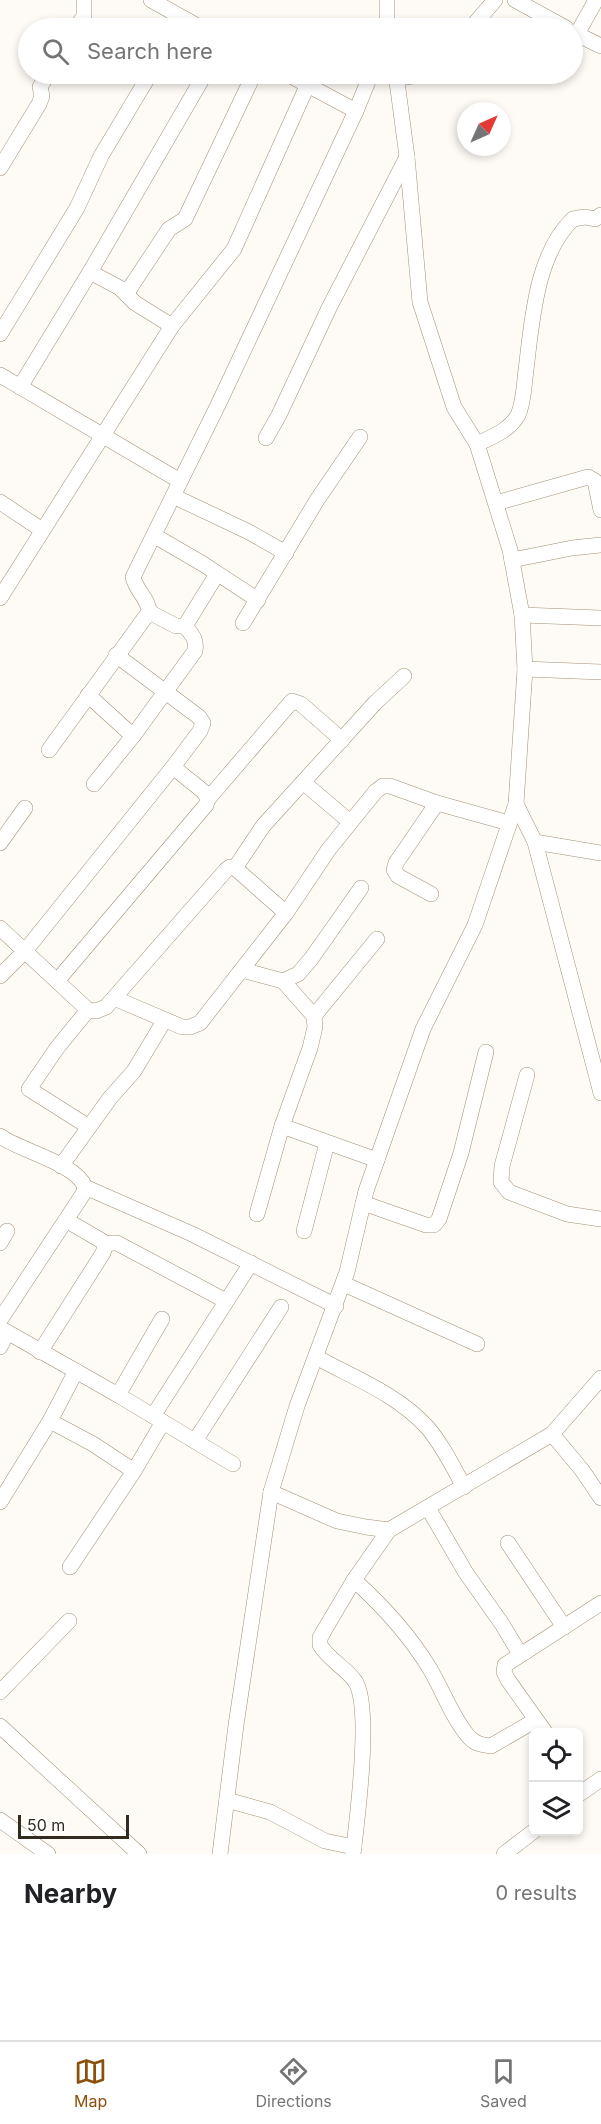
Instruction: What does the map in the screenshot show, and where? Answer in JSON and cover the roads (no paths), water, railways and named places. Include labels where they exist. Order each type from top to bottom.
[{"type":"street","points":[[83,18],[84,0]]},
{"type":"street","points":[[151,0],[172,18]]},
{"type":"street","points":[[387,0],[387,18]]},
{"type":"street","points":[[480,18],[495,0]]},
{"type":"street","points":[[515,0],[547,18]]},
{"type":"street","points":[[582,18],[596,0]]},
{"type":"street","points":[[583,37],[601,46]]},
{"type":"street","points":[[0,168],[39,104],[42,96],[40,87],[42,84]]},
{"type":"street","points":[[0,334],[77,208],[101,156],[144,84]]},
{"type":"street","points":[[20,387],[199,84]]},
{"type":"street","points":[[126,294],[169,229],[184,219],[249,84]]},
{"type":"street","points":[[0,598],[172,326],[234,249],[308,84],[356,111]]},
{"type":"street","points":[[49,750],[116,654],[149,612],[148,604],[135,586],[134,577],[218,405],[367,84]]},
{"type":"street","points":[[220,1854],[271,1492],[297,1406],[344,1284],[363,1203],[423,1029],[475,925],[516,804],[525,669],[522,615],[512,560],[477,444],[454,406],[420,303],[398,84]]},
{"type":"street","points":[[266,438],[374,218],[407,157]]},
{"type":"street","points":[[477,444],[506,429],[518,415],[524,390],[537,291],[551,250],[573,219],[585,217],[595,219],[601,215]]},
{"type":"street","points":[[90,272],[120,288],[135,303],[172,326]]},
{"type":"street","points":[[0,375],[180,481]]},
{"type":"street","points":[[243,623],[317,500],[360,437]]},
{"type":"street","points":[[496,503],[588,477],[595,481],[601,510]]},
{"type":"street","points":[[173,496],[249,532],[286,553]]},
{"type":"street","points":[[0,502],[42,531]]},
{"type":"street","points":[[155,536],[258,600]]},
{"type":"street","points":[[512,560],[572,548],[601,545]]},
{"type":"street","points":[[185,626],[218,574]]},
{"type":"street","points":[[149,612],[176,626],[185,626]]},
{"type":"street","points":[[522,615],[601,618]]},
{"type":"street","points":[[94,784],[133,736],[195,651],[194,637],[185,626]]},
{"type":"street","points":[[0,975],[25,951],[173,767],[200,731],[203,723],[199,717],[116,654]]},
{"type":"street","points":[[525,669],[601,672]]},
{"type":"street","points":[[235,868],[263,826],[375,703],[404,676]]},
{"type":"street","points":[[88,695],[133,736]]},
{"type":"street","points":[[57,981],[292,701],[301,704],[342,740]]},
{"type":"street","points":[[173,767],[204,792],[208,799]]},
{"type":"street","points":[[303,782],[350,822]]},
{"type":"street","points":[[114,998],[182,1027],[200,1023],[286,913],[329,849],[376,791],[383,786],[390,786],[437,803],[509,824]]},
{"type":"street","points":[[431,894],[398,876],[394,870],[396,863],[437,803]]},
{"type":"street","points":[[516,804],[535,842],[601,1093]]},
{"type":"street","points":[[0,843],[25,808]]},
{"type":"street","points":[[535,842],[601,853]]},
{"type":"street","points":[[0,928],[88,1010],[96,1011],[106,1007],[230,867],[235,868],[286,913]]},
{"type":"street","points":[[283,981],[298,974],[311,959],[361,888]]},
{"type":"street","points":[[314,1016],[376,939]]},
{"type":"street","points":[[242,970],[283,981],[314,1016],[315,1027],[282,1126],[257,1214]]},
{"type":"street","points":[[88,1010],[57,1048],[29,1089],[89,1127]]},
{"type":"street","points":[[61,1166],[110,1098],[134,1071],[164,1020]]},
{"type":"street","points":[[363,1203],[426,1225],[434,1225],[439,1219],[461,1153],[486,1052]]},
{"type":"street","points":[[527,1075],[502,1166],[501,1182],[508,1192],[567,1214],[601,1219]]},
{"type":"street","points":[[282,1126],[377,1160]]},
{"type":"street","points":[[0,1136],[11,1144],[37,1152],[61,1166],[82,1179],[86,1187],[251,1263],[336,1306]]},
{"type":"street","points":[[304,1232],[327,1143]]},
{"type":"street","points":[[86,1187],[2,1332],[76,1371],[233,1464]]},
{"type":"street","points":[[66,1220],[102,1241],[105,1246]]},
{"type":"street","points":[[40,1352],[103,1253],[105,1246],[111,1243],[117,1243],[226,1301]]},
{"type":"street","points":[[70,1567],[134,1471],[158,1419],[226,1301],[251,1263]]},
{"type":"street","points":[[344,1284],[477,1344]]},
{"type":"street","points":[[195,1441],[280,1307]]},
{"type":"street","points":[[118,1395],[162,1319]]},
{"type":"street","points":[[316,1358],[400,1402],[427,1427],[464,1486]]},
{"type":"street","points":[[0,1502],[50,1421],[76,1371]]},
{"type":"street","points":[[227,1800],[270,1812],[325,1841],[353,1851],[364,1710],[356,1683],[320,1645],[320,1638],[354,1580],[389,1530],[552,1434],[601,1378]]},
{"type":"street","points":[[50,1421],[93,1444],[134,1471]]},
{"type":"street","points":[[552,1434],[582,1470],[601,1498]]},
{"type":"street","points":[[271,1492],[337,1521],[389,1530]]},
{"type":"street","points":[[428,1508],[466,1573],[520,1654]]},
{"type":"street","points":[[508,1544],[564,1627]]},
{"type":"street","points":[[354,1580],[396,1619],[429,1667],[462,1727],[474,1742],[491,1746],[541,1726],[504,1672],[506,1665],[601,1603]]},
{"type":"street","points":[[0,1692],[69,1621]]},
{"type":"street","points":[[0,1726],[139,1854]]},
{"type":"street","points":[[583,1788],[601,1779]]},
{"type":"street","points":[[0,1820],[48,1854]]},
{"type":"street","points":[[504,1854],[529,1835]]}]
